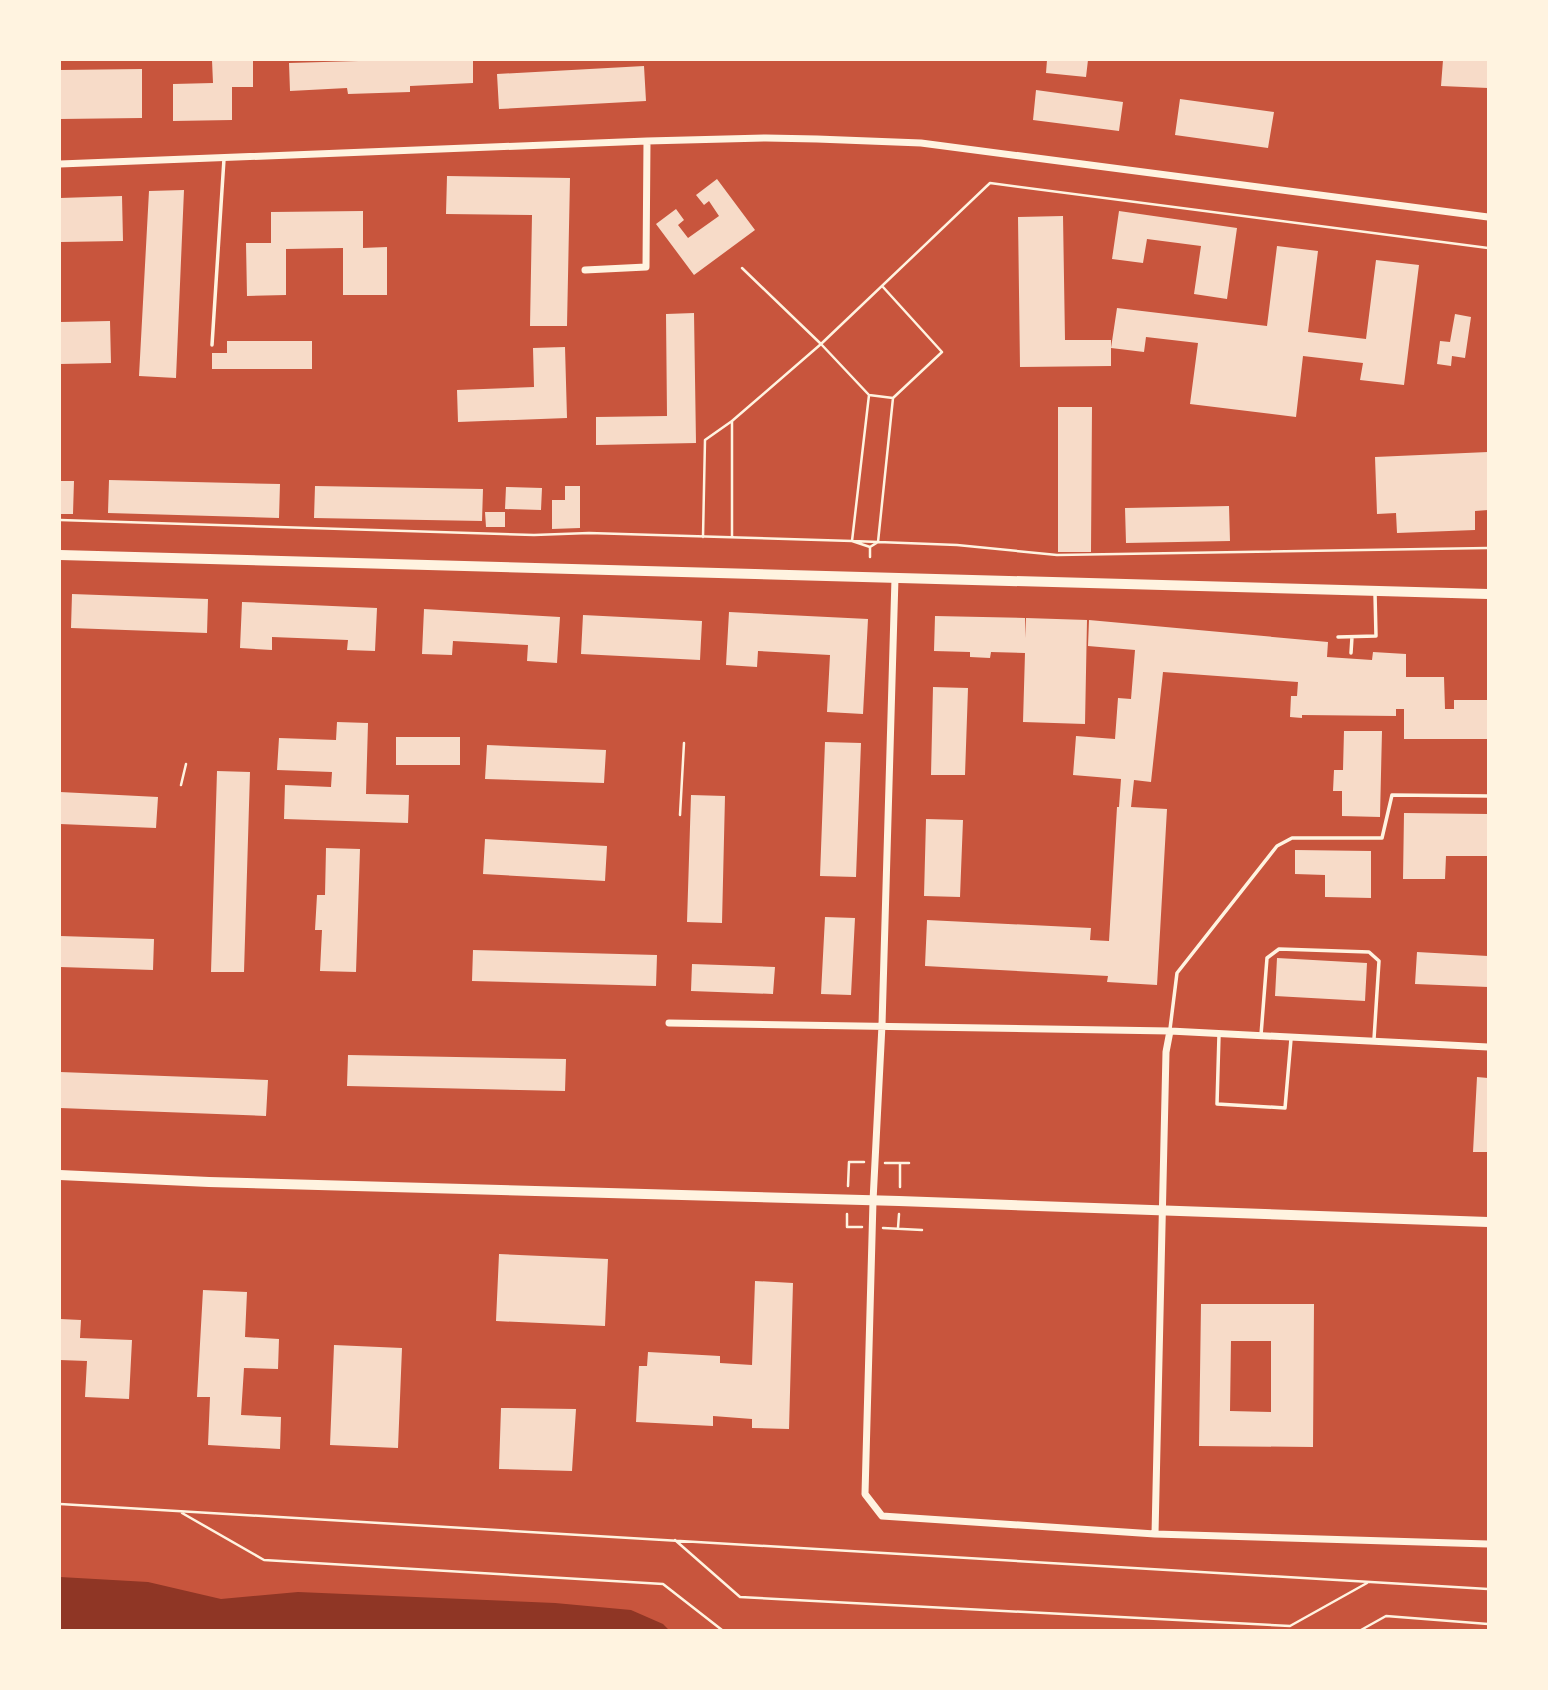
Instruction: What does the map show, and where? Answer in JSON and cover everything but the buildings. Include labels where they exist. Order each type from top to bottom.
[{"type":"main road","points":[[60,555],[1489,594]]},
{"type":"main road","points":[[60,1174],[648,1196],[1489,1222]]},
{"type":"street","points":[[60,164],[766,138],[921,143],[1489,217]]},
{"type":"street","points":[[585,270],[646,267],[648,141]]},
{"type":"street","points":[[895,578],[865,1494],[882,1516],[1156,1534],[1489,1544]]},
{"type":"street","points":[[669,1023],[1170,1031],[1489,1046]]},
{"type":"street","points":[[1156,1534],[1166,1052],[1170,1031]]},
{"type":"lane","points":[[212,345],[224,159]]},
{"type":"lane","points":[[1338,637],[1376,636],[1375,591]]},
{"type":"lane","points":[[1351,653],[1352,637]]},
{"type":"lane","points":[[1170,1031],[1177,973],[1277,846],[1292,838],[1382,838],[1392,795],[1489,796]]},
{"type":"lane","points":[[1261,1035],[1267,958],[1279,949],[1369,952],[1379,961],[1374,1041]]},
{"type":"lane","points":[[1219,1033],[1217,1104],[1286,1108],[1291,1037]]},
{"type":"path","points":[[704,537],[705,440],[732,421],[821,344],[883,288],[990,183],[1489,248]]},
{"type":"path","points":[[742,268],[821,344],[869,396],[893,398]]},
{"type":"path","points":[[878,542],[893,398],[942,352],[883,288]]},
{"type":"path","points":[[852,541],[869,396]]},
{"type":"path","points":[[732,421],[732,537]]},
{"type":"path","points":[[60,520],[852,541],[957,545],[1057,555],[1489,548]]},
{"type":"path","points":[[852,541],[870,547]]},
{"type":"path","points":[[870,547],[878,542]]},
{"type":"path","points":[[870,547],[870,557]]},
{"type":"path","points":[[680,815],[684,743]]},
{"type":"path","points":[[181,785],[186,764]]},
{"type":"path","points":[[900,1163],[909,1163]]},
{"type":"path","points":[[898,1228],[922,1230]]},
{"type":"path","points":[[60,1504],[1489,1590]]},
{"type":"path","points":[[179,1511],[264,1560],[663,1584],[722,1630]]},
{"type":"path","points":[[675,1540],[740,1597],[1290,1626],[1368,1582]]},
{"type":"path","points":[[1361,1630],[1386,1616],[1489,1624]]},
{"type":"shaded area","points":[[60,1577],[148,1582],[221,1599],[298,1592],[555,1603],[631,1610],[663,1624],[669,1630],[60,1630]]}]
